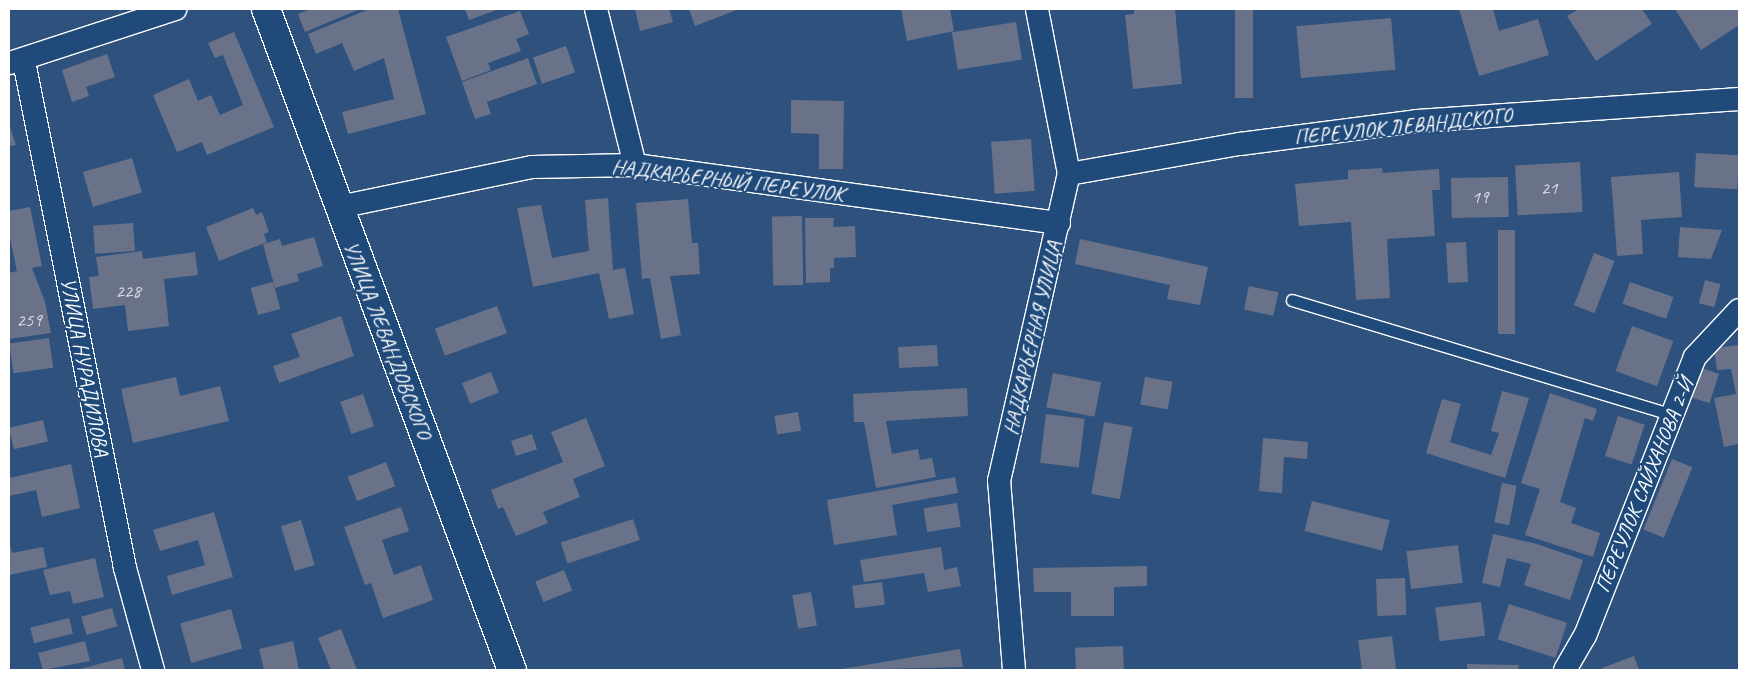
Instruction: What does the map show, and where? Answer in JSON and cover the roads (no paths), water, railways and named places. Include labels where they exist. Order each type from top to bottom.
[{"type":"street","points":[[16,62],[174,9]]},
{"type":"street","name":"УЛИЦА ЛЕВАНДОВСКОГО","points":[[266,9],[512,670]]},
{"type":"street","points":[[596,9],[635,165]]},
{"type":"street","name":"НАДКАРЬЕРНАЯ УЛИЦА","points":[[1014,670],[999,481],[1069,174],[1037,9]]},
{"type":"street","name":"УЛИЦА НУРАДИЛОВА","points":[[16,62],[126,568],[153,670]]},
{"type":"street","name":"ПЕРЕУЛОК ЛЕВАНДСКОГО","points":[[1069,174],[1240,144],[1417,121],[1739,99]]},
{"type":"street","name":"НАДКАРЬЕРНЫЙ ПЕРЕУЛОК","points":[[339,207],[532,167],[635,165],[1059,223]]},
{"type":"street","name":"ПЕРЕУЛОК САЙХАНОВА 2-Й","points":[[1565,670],[1584,636],[1695,357],[1739,310]]},
{"type":"lane","points":[[1292,300],[1672,415]]}]
